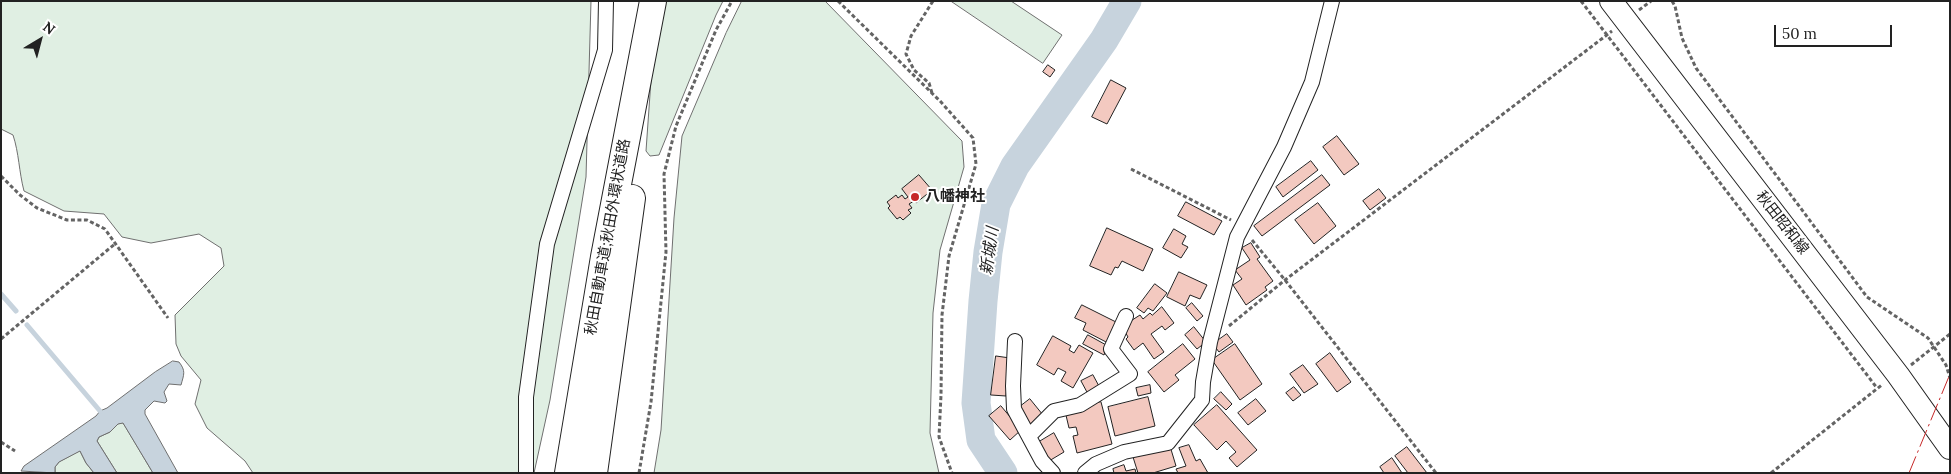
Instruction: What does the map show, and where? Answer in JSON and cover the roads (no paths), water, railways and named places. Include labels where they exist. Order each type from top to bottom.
[{"type":"highway","name":"秋田自動車道;秋田外環状道路","points":[[568,473],[604,257],[654,1]]},
{"type":"highway","name":"秋田自動車道;秋田外環状道路","points":[[594,473],[646,96],[654,1]]},
{"type":"main road","name":"秋田昭和線","points":[[1611,1],[1898,375],[1950,448]]},
{"type":"street","points":[[526,473],[526,398],[547,244],[605,50],[606,1]]},
{"type":"street","points":[[1085,473],[1096,464],[1124,452],[1168,443],[1202,400],[1210,342],[1241,227],[1284,146],[1312,82],[1332,1]]},
{"type":"street","points":[[1028,436],[1054,411],[1080,405],[1130,374],[1111,349],[1126,316]]},
{"type":"street","points":[[1015,340],[1012,386],[1014,408],[1042,461],[1053,473]]},
{"type":"waterway","name":"新城川","points":[[1003,473],[981,440],[976,403],[983,301],[988,252],[996,204],[1015,166],[1104,40],[1127,1]]},
{"type":"waterway","points":[[1,294],[16,311]]},
{"type":"waterway","points":[[27,325],[100,411]]},
{"type":"place","name":"八幡神社","points":[[915,197]]}]
